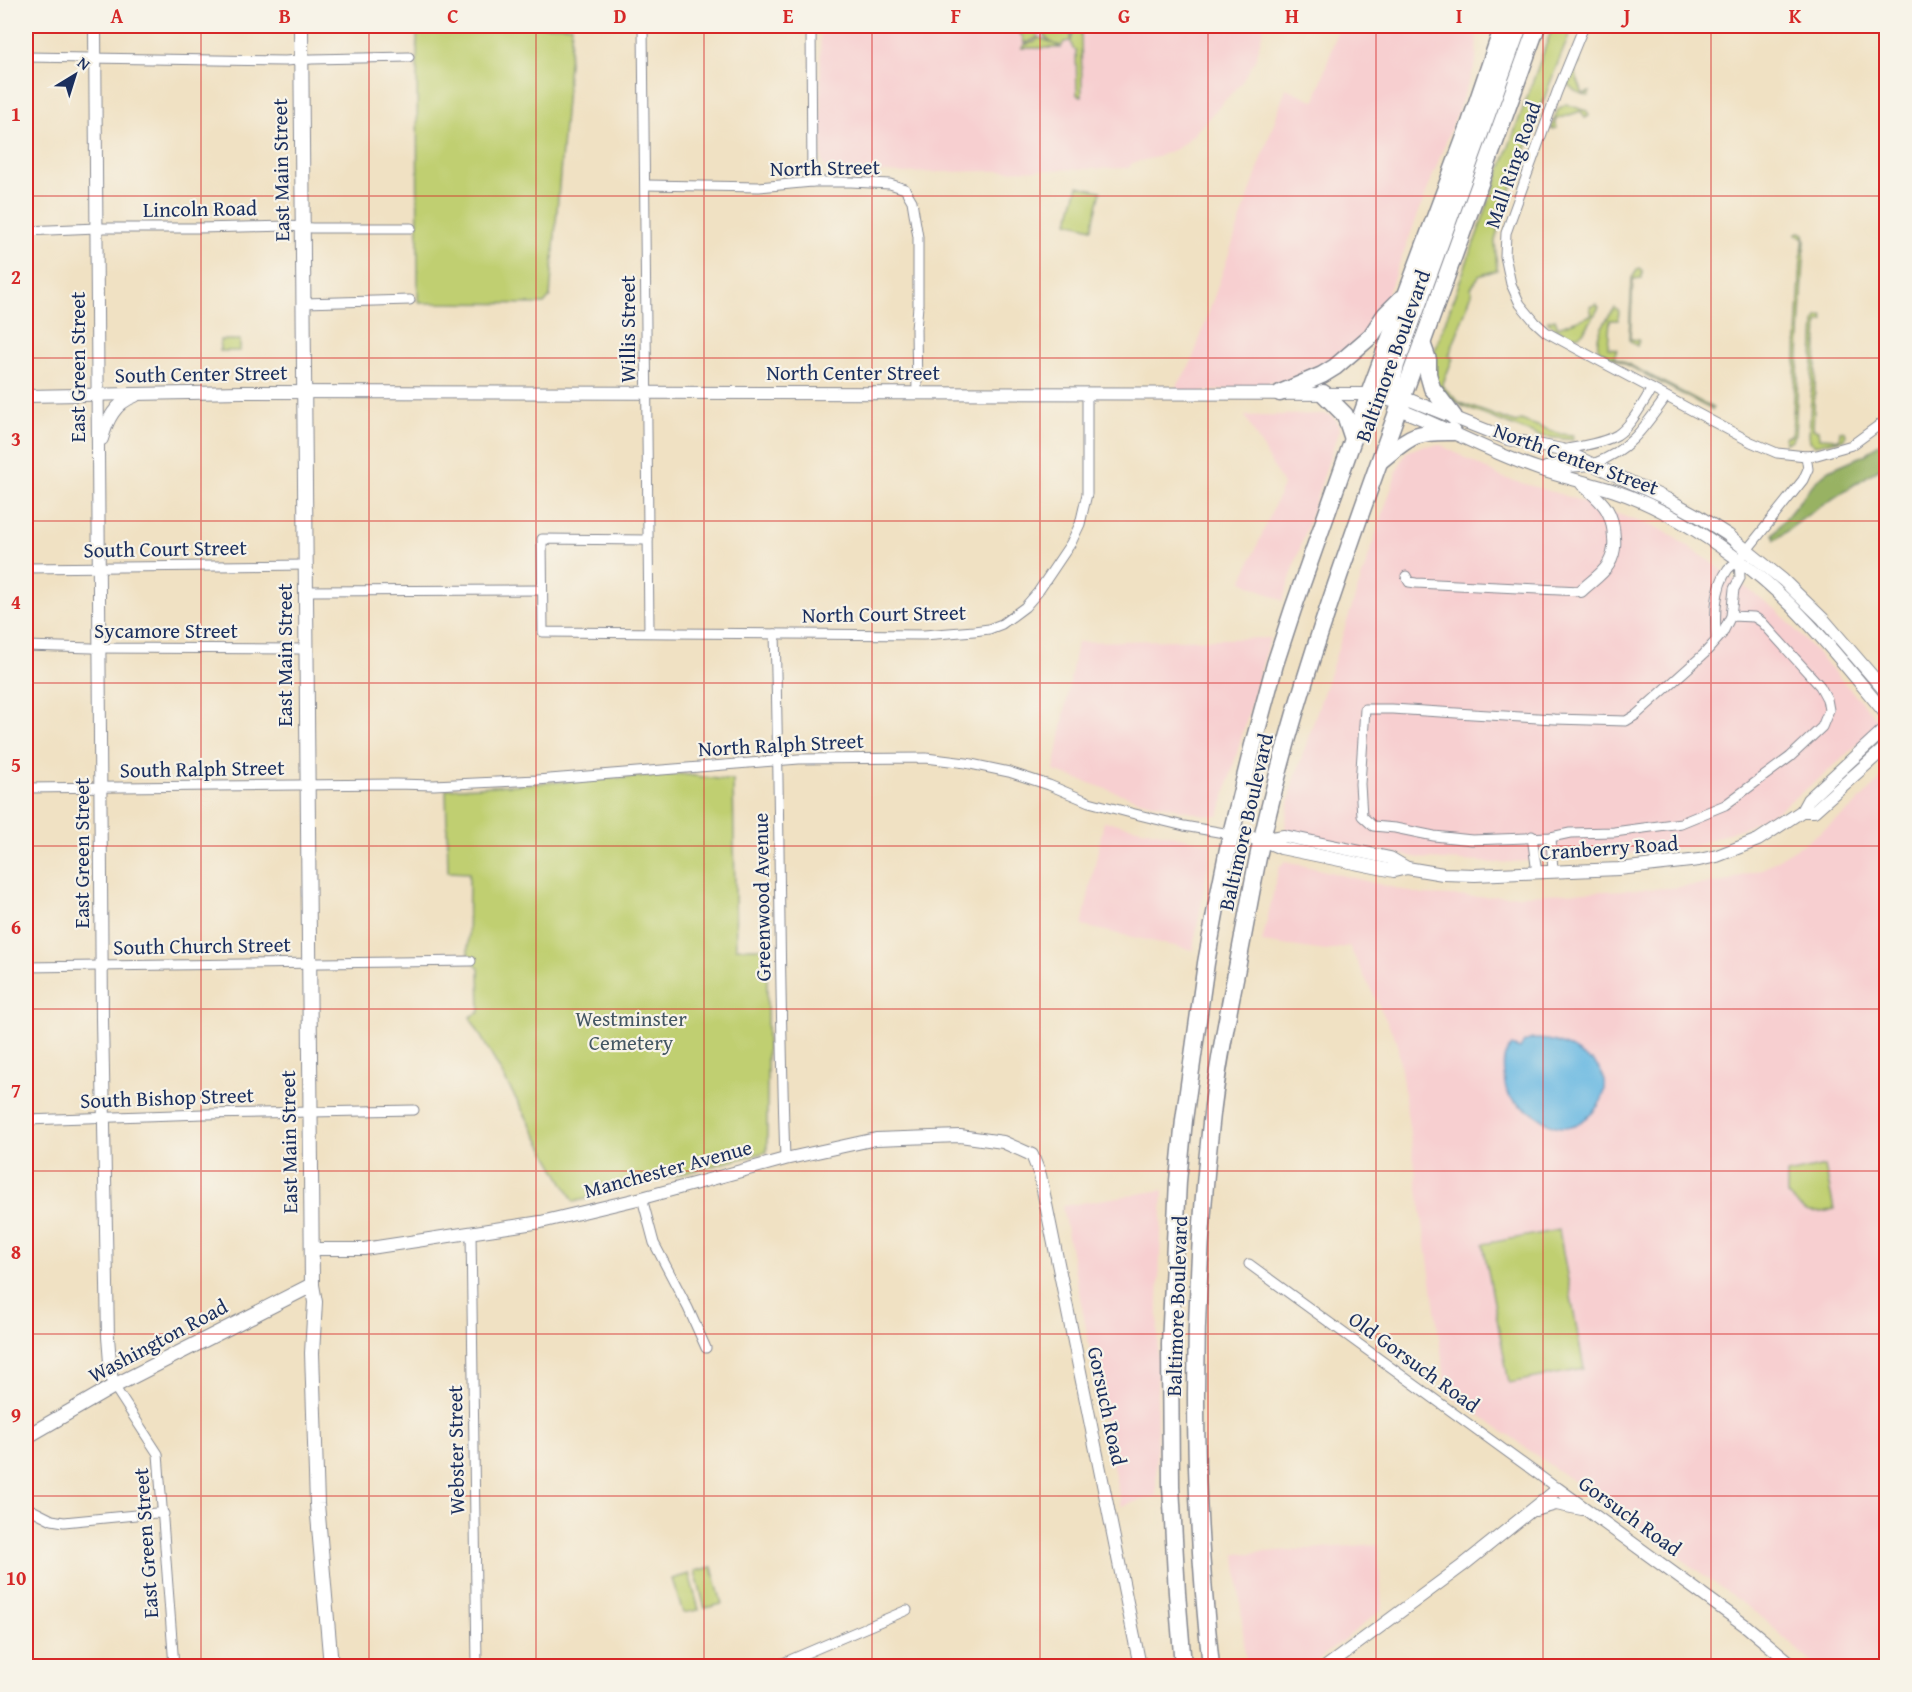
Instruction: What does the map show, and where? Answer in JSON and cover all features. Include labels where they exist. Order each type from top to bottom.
[{"type":"highway","name":"Baltimore Boulevard","points":[[1211,1666],[1202,1561],[1197,1457],[1196,1369],[1202,1228],[1215,1091],[1246,837],[1275,664],[1317,538],[1469,126],[1503,26]]},
{"type":"highway","points":[[1399,403],[1392,391],[1391,382],[1396,365],[1519,26]]},
{"type":"highway","name":"Baltimore Boulevard","points":[[1183,1666],[1177,1593],[1170,1433],[1170,1344],[1176,1216],[1184,1120],[1204,972],[1246,837],[1288,738],[1319,630],[1399,403],[1538,26]]},
{"type":"highway","points":[[1280,393],[1335,367],[1371,336],[1385,315],[1406,295]]},
{"type":"highway","points":[[1379,462],[1410,437],[1453,425],[1432,388],[1428,374],[1428,360],[1422,343]]},
{"type":"highway","points":[[1323,393],[1345,415],[1353,439]]},
{"type":"main road","name":"East Main Street","points":[[301,26],[312,1285],[305,1314],[312,1353],[317,1504],[331,1666]]},
{"type":"main road","name":"Washington Road","points":[[26,1437],[114,1386],[312,1285]]},
{"type":"street","name":"East Green Street","points":[[95,26],[102,965],[108,1336],[114,1386],[158,1454],[174,1666]]},
{"type":"street","name":"Willis Street","points":[[643,26],[649,632]]},
{"type":"street","points":[[811,26],[812,182]]},
{"type":"street","name":"Mall Ring Road","points":[[1584,26],[1557,92],[1505,241],[1508,270],[1516,297],[1524,311],[1557,338],[1666,398],[1777,453],[1806,456],[1829,453],[1852,445],[1887,420]]},
{"type":"street","points":[[26,57],[285,61],[409,57]]},
{"type":"street","name":"North Street","points":[[646,185],[759,187],[812,182],[896,185],[904,189],[911,197],[918,237],[917,393]]},
{"type":"street","name":"Lincoln Road","points":[[26,231],[289,226],[411,228]]},
{"type":"street","points":[[304,303],[410,300]]},
{"type":"street","points":[[1562,450],[1591,444],[1617,435],[1631,420],[1652,389]]},
{"type":"street","name":"North Center Street","points":[[305,392],[1369,394],[1399,403],[1406,412],[1508,439],[1562,450],[1682,507],[1728,535],[1743,555],[1818,634],[1887,714]]},
{"type":"street","name":"South Center Street","points":[[26,396],[305,392]]},
{"type":"street","points":[[99,465],[102,440],[113,412],[125,400],[145,393]]},
{"type":"street","name":"North Court Street","points":[[542,590],[543,632],[945,634],[989,629],[1002,624],[1025,607],[1048,578],[1071,543],[1080,524],[1087,494],[1089,447],[1087,394]]},
{"type":"street","points":[[1536,468],[1593,464],[1610,458],[1636,438],[1666,398]]},
{"type":"street","name":"North Center Street","points":[[1453,425],[1536,468],[1631,497],[1743,555],[1783,580],[1823,619],[1887,692]]},
{"type":"street","points":[[1716,639],[1715,617],[1722,583],[1728,570],[1743,555],[1803,480],[1808,469],[1806,456]]},
{"type":"street","points":[[1406,576],[1409,582],[1416,583],[1581,591],[1608,565],[1615,544],[1612,518],[1606,507],[1579,481]]},
{"type":"street","points":[[307,591],[542,590],[542,539],[648,540]]},
{"type":"street","points":[[1731,616],[1758,618],[1820,686],[1827,699],[1829,710],[1822,727],[1790,757],[1725,805],[1698,817],[1658,827],[1614,832],[1570,833],[1551,837],[1472,840],[1373,826],[1362,816],[1360,805],[1365,709],[1626,721],[1636,715],[1704,654],[1722,634],[1731,616],[1734,589],[1740,578],[1743,555]]},
{"type":"street","name":"South Court Street","points":[[26,568],[306,565]]},
{"type":"street","name":"Greenwood Avenue","points":[[775,634],[785,1159]]},
{"type":"street","name":"Sycamore Street","points":[[26,646],[306,649]]},
{"type":"street","name":"Cranberry Road","points":[[1246,837],[1281,848],[1394,871],[1407,868],[1443,874],[1475,875],[1629,868],[1717,856],[1758,840],[1802,810],[1808,800],[1887,728]]},
{"type":"street","name":"Cranberry Road","points":[[1802,810],[1814,811],[1887,747]]},
{"type":"street","name":"North Ralph Street","points":[[307,785],[434,785],[526,781],[799,759],[926,758],[1009,772],[1089,802],[1246,837]]},
{"type":"street","name":"South Ralph Street","points":[[26,788],[307,785]]},
{"type":"street","points":[[1532,836],[1537,873]]},
{"type":"street","points":[[1551,837],[1553,872]]},
{"type":"street","name":"South Church Street","points":[[26,967],[471,961]]},
{"type":"street","name":"South Bishop Street","points":[[26,1120],[414,1110]]},
{"type":"street","name":"Manchester Avenue","points":[[311,1249],[354,1250],[541,1222],[642,1198],[785,1159],[876,1139],[960,1136],[1003,1142],[1032,1155]]},
{"type":"street","name":"Gorsuch Road","points":[[1032,1155],[1040,1175],[1140,1666]]},
{"type":"street","points":[[642,1198],[654,1243],[706,1348]]},
{"type":"street","name":"Webster Street","points":[[471,1233],[477,1666]]},
{"type":"street","name":"Old Gorsuch Road","points":[[1249,1264],[1558,1489]]},
{"type":"street","name":"Gorsuch Road","points":[[1327,1666],[1455,1571],[1558,1489],[1746,1626],[1794,1666]]},
{"type":"street","points":[[1528,1513],[1556,1504],[1592,1512]]},
{"type":"street","points":[[26,1507],[52,1520],[64,1522],[164,1514]]},
{"type":"street","points":[[776,1666],[907,1610]]},
{"type":"shaded area","points":[[820,26],[1264,26],[1255,61],[1241,83],[1192,136],[1178,148],[1157,157],[1132,163],[1129,168],[903,173],[831,171],[822,162]]},
{"type":"shaded area","points":[[1339,26],[1479,26],[1476,63],[1380,314],[1365,338],[1316,373],[1278,382],[1200,393],[1174,391],[1192,361],[1286,88],[1315,101]]},
{"type":"shaded area","points":[[1330,415],[1337,421],[1339,429],[1283,601],[1242,581],[1283,485],[1245,416]]},
{"type":"shaded area","points":[[1441,445],[1501,477],[1563,495],[1661,529],[1778,611],[1881,723],[1824,775],[1780,809],[1748,826],[1694,846],[1600,857],[1496,863],[1427,859],[1306,839],[1288,833],[1285,826],[1292,787],[1398,468],[1406,452],[1422,446]]},
{"type":"shaded area","points":[[1270,638],[1219,816],[1204,815],[1136,799],[1054,771],[1077,642]]},
{"type":"shaded area","points":[[1886,773],[1886,1666],[1815,1666],[1764,1619],[1613,1509],[1447,1393],[1397,1042],[1349,946],[1326,951],[1262,942],[1279,867],[1285,861],[1423,895],[1479,897],[1669,888],[1723,882],[1764,868],[1808,841],[1851,809]]},
{"type":"shaded area","points":[[1104,821],[1212,844],[1193,950],[1082,926]]},
{"type":"shaded area","points":[[1163,1190],[1158,1301],[1156,1496],[1121,1506],[1062,1206]]},
{"type":"shaded area","points":[[1378,1544],[1382,1610],[1310,1666],[1246,1666],[1236,1554]]},
{"type":"green space","points":[[417,26],[572,26],[550,297],[544,304],[422,303],[418,301]]},
{"type":"green space","points":[[1028,26],[1037,32],[1038,37],[1024,43],[1019,33]]},
{"type":"green space","points":[[1051,26],[1072,29],[1070,41],[1064,42],[1062,46],[1053,44],[1045,37],[1045,30]]},
{"type":"green space","points":[[1553,26],[1573,26],[1502,214],[1495,241],[1497,270],[1479,276],[1471,288],[1472,293],[1449,356],[1453,358],[1442,386],[1460,403],[1516,423],[1521,420],[1560,434],[1573,435],[1573,440],[1539,436],[1464,407],[1447,397],[1436,385],[1433,355]]},
{"type":"green space","points":[[1081,28],[1082,96],[1077,95],[1076,50],[1073,49],[1071,42],[1074,29]]},
{"type":"green space","points":[[1039,38],[1047,41],[1061,48],[1022,48]]},
{"type":"green space","points":[[1575,61],[1580,63],[1573,68],[1583,94],[1590,92],[1588,96],[1575,91],[1569,84],[1570,75]]},
{"type":"green space","points":[[1566,104],[1587,111],[1589,116],[1585,118],[1581,111],[1555,120],[1557,128],[1551,129],[1558,109]]},
{"type":"green space","points":[[1078,186],[1101,191],[1092,228],[1068,222]]},
{"type":"green space","points":[[1800,232],[1804,234],[1805,239],[1795,434],[1792,440],[1785,443],[1785,436],[1792,435],[1804,237],[1796,235]]},
{"type":"green space","points":[[1640,268],[1642,278],[1633,279],[1630,339],[1639,340],[1637,346],[1629,340],[1632,278]]},
{"type":"green space","points":[[1596,304],[1599,307],[1588,326],[1579,335],[1567,334],[1548,323],[1555,319],[1558,327],[1592,315],[1590,307]]},
{"type":"green space","points":[[1615,308],[1619,311],[1618,320],[1610,320],[1608,348],[1617,349],[1614,357],[1713,408],[1712,410],[1599,350],[1599,334]]},
{"type":"green space","points":[[1823,316],[1824,321],[1818,322],[1813,429],[1818,430],[1819,438],[1839,439],[1840,431],[1845,432],[1846,435],[1843,439],[1815,445],[1810,441],[1809,435],[1815,321],[1817,317]]},
{"type":"green space","points":[[220,340],[240,340],[240,351],[220,351]]},
{"type":"green space","points":[[1886,438],[1886,464],[1809,514],[1775,540],[1773,534],[1814,483],[1829,470],[1866,454]]},
{"type":"green space","name":"Westminster Cemetery","points":[[681,774],[733,780],[736,948],[767,948],[767,1152],[574,1202],[470,1017],[480,1012],[479,969],[468,953],[469,873],[448,872],[446,789]]},
{"type":"green space","points":[[1825,1166],[1834,1209],[1813,1213],[1803,1209],[1787,1194],[1787,1174]]},
{"type":"green space","points":[[1559,1230],[1584,1369],[1509,1383],[1483,1244]]},
{"type":"green space","points":[[712,1567],[722,1604],[705,1608],[695,1571]]},
{"type":"green space","points":[[689,1574],[699,1610],[683,1613],[672,1579]]},
{"type":"water","points":[[1532,1039],[1549,1040],[1569,1047],[1593,1061],[1602,1073],[1605,1089],[1602,1098],[1586,1119],[1570,1126],[1554,1126],[1516,1103],[1509,1096],[1504,1076],[1505,1056],[1512,1046],[1520,1049],[1524,1042]]}]
